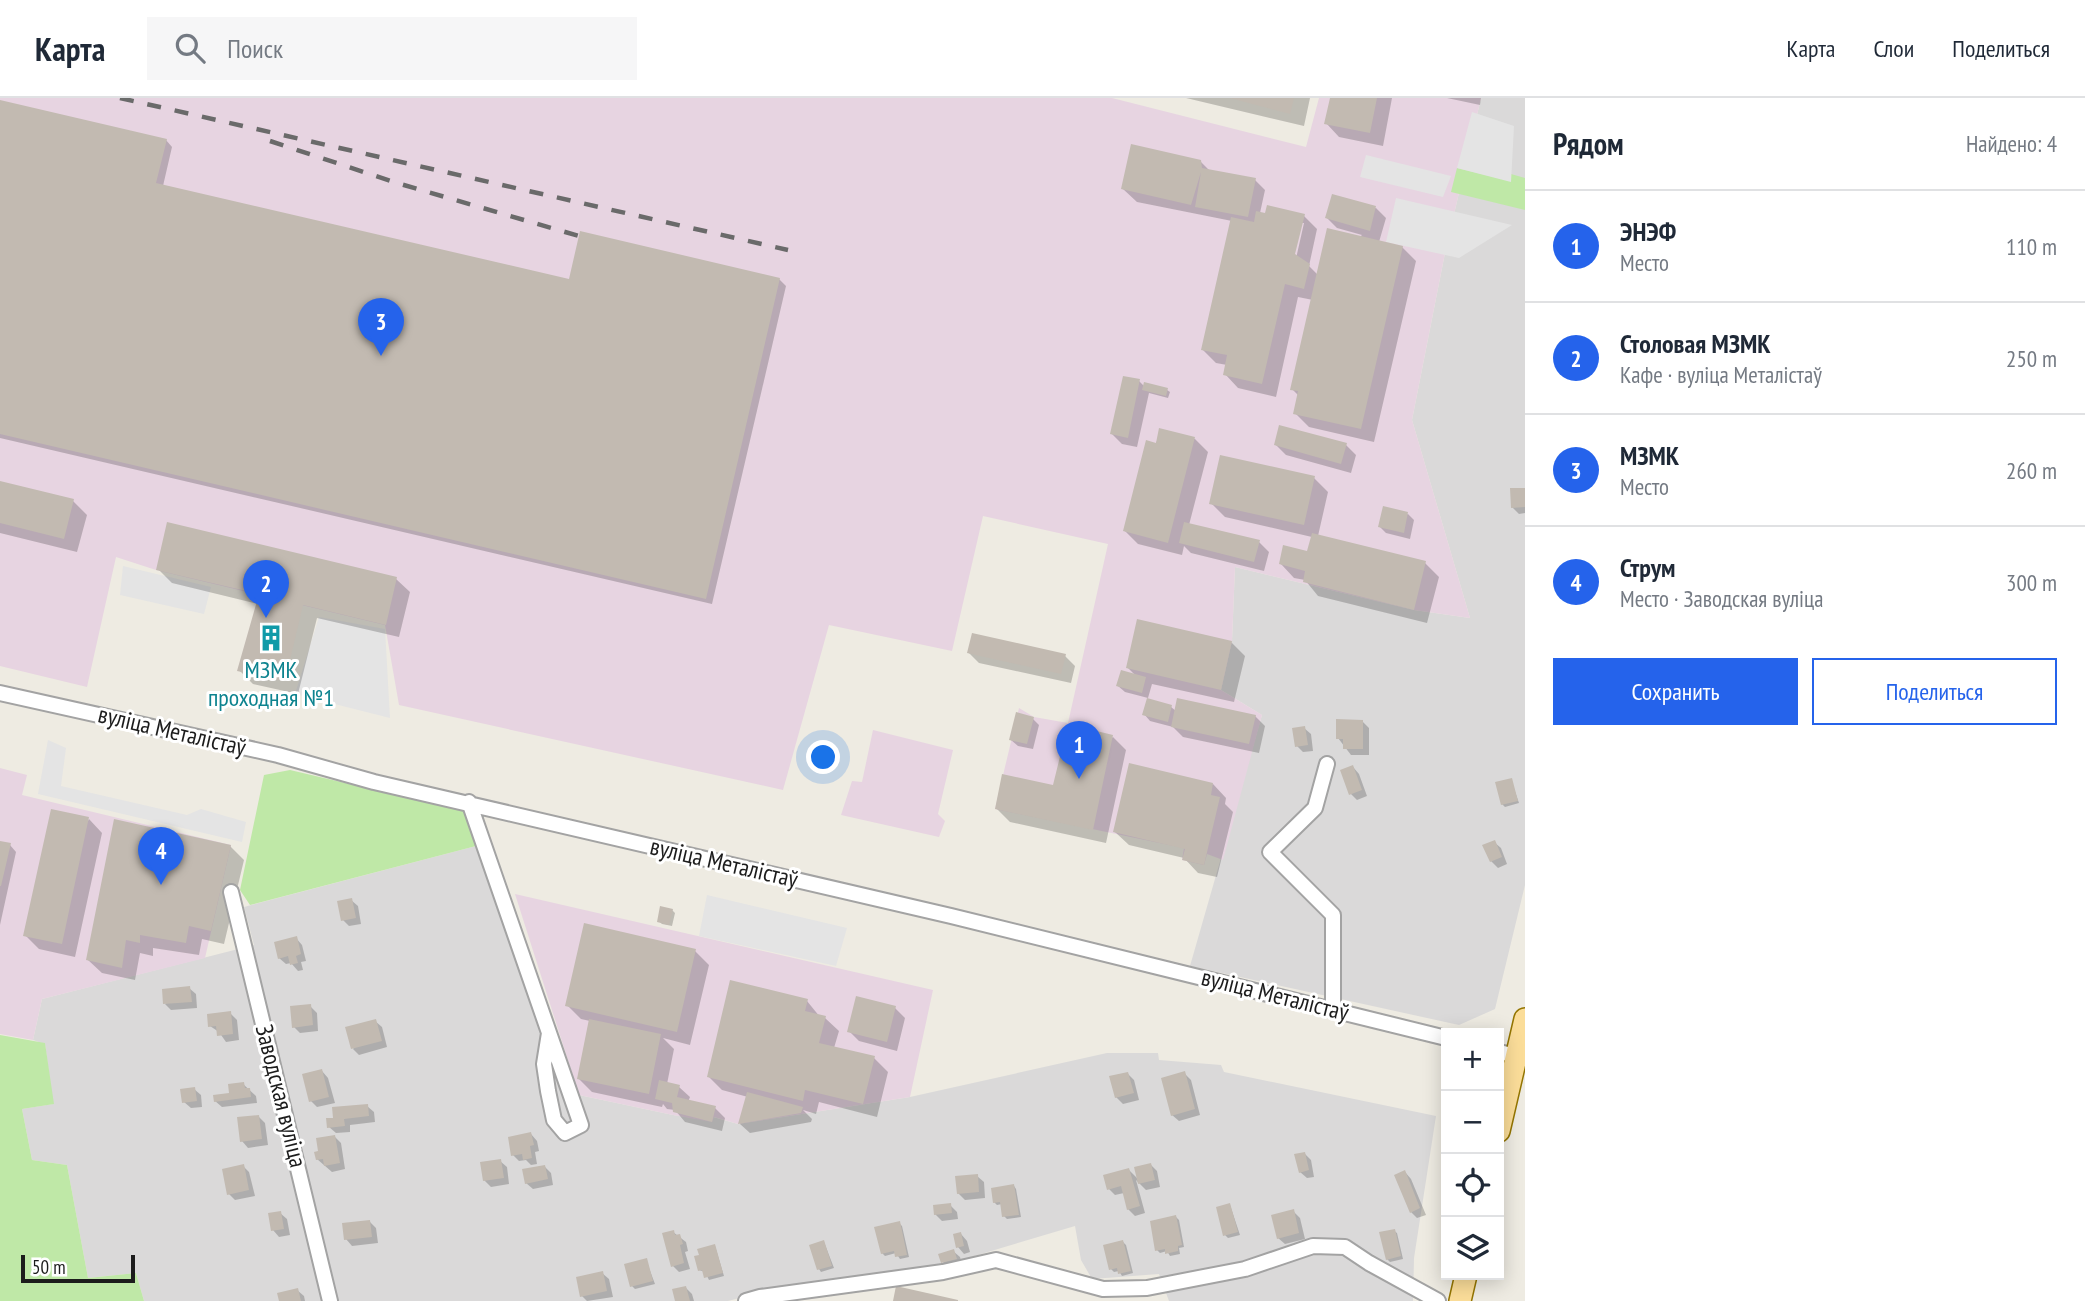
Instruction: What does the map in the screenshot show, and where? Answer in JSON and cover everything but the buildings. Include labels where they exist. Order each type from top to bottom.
[{"type":"main road","points":[[1504,1104],[1513,1055],[1525,1019]]},
{"type":"main road","points":[[1460,1301],[1465,1280]]},
{"type":"street","name":"вуліца Металістаў","points":[[0,693],[278,755],[374,782],[469,802],[1441,1037]]},
{"type":"street","points":[[1327,764],[1315,808],[1270,852],[1333,915],[1334,1009]]},
{"type":"street","points":[[469,802],[581,1125],[565,1133],[554,1120],[548,1091],[544,1064],[549,1033]]},
{"type":"street","name":"Заводская вуліца","points":[[232,892],[330,1301]]},
{"type":"street","points":[[746,1301],[943,1272],[996,1260],[1103,1289],[1147,1288],[1245,1269],[1313,1246],[1345,1247],[1438,1301]]},
{"type":"shaded area","points":[[0,98],[1112,98],[1306,147],[1319,98],[1481,98],[1445,253],[1412,420],[1470,618],[1414,610],[1235,567],[1232,641],[1221,690],[1262,715],[1223,860],[1207,854],[1204,865],[1182,860],[1184,848],[995,809],[1019,708],[1034,717],[1068,723],[1108,544],[983,516],[952,651],[829,625],[783,790],[399,705],[385,625],[156,570],[116,557],[87,687],[0,666]]},
{"type":"shaded area","points":[[1481,98],[1525,98],[1525,885],[1495,1009],[1459,1025],[1190,966],[1262,715],[1221,690],[1232,641],[1235,567],[1414,610],[1470,618],[1412,420],[1445,253]]},
{"type":"shaded area","points":[[1472,112],[1514,126],[1511,182],[1457,168]]},
{"type":"shaded area","points":[[1366,155],[1451,176],[1443,197],[1360,177]]},
{"type":"shaded area","points":[[1396,198],[1512,225],[1459,258],[1386,242]]},
{"type":"shaded area","points":[[123,566],[211,587],[204,614],[120,595]]},
{"type":"shaded area","points":[[319,617],[385,629],[390,718],[295,694]]},
{"type":"shaded area","points":[[873,730],[953,750],[938,814],[945,821],[939,837],[841,815],[852,781],[862,782]]},
{"type":"shaded area","points":[[48,740],[66,748],[61,786],[187,815],[201,809],[246,822],[242,842],[38,794]]},
{"type":"shaded area","points":[[0,768],[27,775],[22,795],[231,845],[205,958],[42,999],[33,1040],[0,1034]]},
{"type":"shaded area","points":[[476,846],[498,904],[510,900],[579,1095],[673,1115],[712,1121],[713,1117],[738,1124],[910,1097],[1107,1053],[1158,1053],[1159,1060],[1221,1065],[1224,1072],[1436,1116],[1414,1258],[1413,1301],[1169,1301],[1159,1274],[1092,1279],[1081,1260],[1075,1226],[941,1266],[758,1293],[728,1301],[144,1301],[136,1273],[88,1278],[67,1165],[32,1160],[22,1109],[53,1104],[45,1044],[33,1040],[42,999],[254,945],[244,907]]},
{"type":"shaded area","points":[[515,894],[933,990],[910,1097],[738,1124],[714,1117],[712,1122],[673,1115],[579,1095]]},
{"type":"shaded area","points":[[707,895],[847,928],[836,966],[699,936]]},
{"type":"green space","points":[[1457,168],[1510,181],[1511,174],[1525,178],[1525,210],[1451,192]]},
{"type":"green space","points":[[290,770],[464,811],[476,846],[250,905],[240,890],[264,775]]},
{"type":"green space","points":[[0,1035],[45,1043],[54,1104],[22,1109],[32,1160],[67,1165],[88,1278],[136,1273],[144,1301],[0,1301]]},
{"type":"railway","points":[[120,98],[788,250]]},
{"type":"railway","points":[[270,141],[397,183],[579,236]]},
{"type":"place","name":"МЗМК","points":[[381,356]]},
{"type":"place","name":"Столовая МЗМК","points":[[266,618]]},
{"type":"place","name":"МЗМК проходная №1","points":[[271,638]]},
{"type":"place","name":"ЭНЭФ","points":[[1079,779]]},
{"type":"place","name":"Струм","points":[[161,885]]}]
